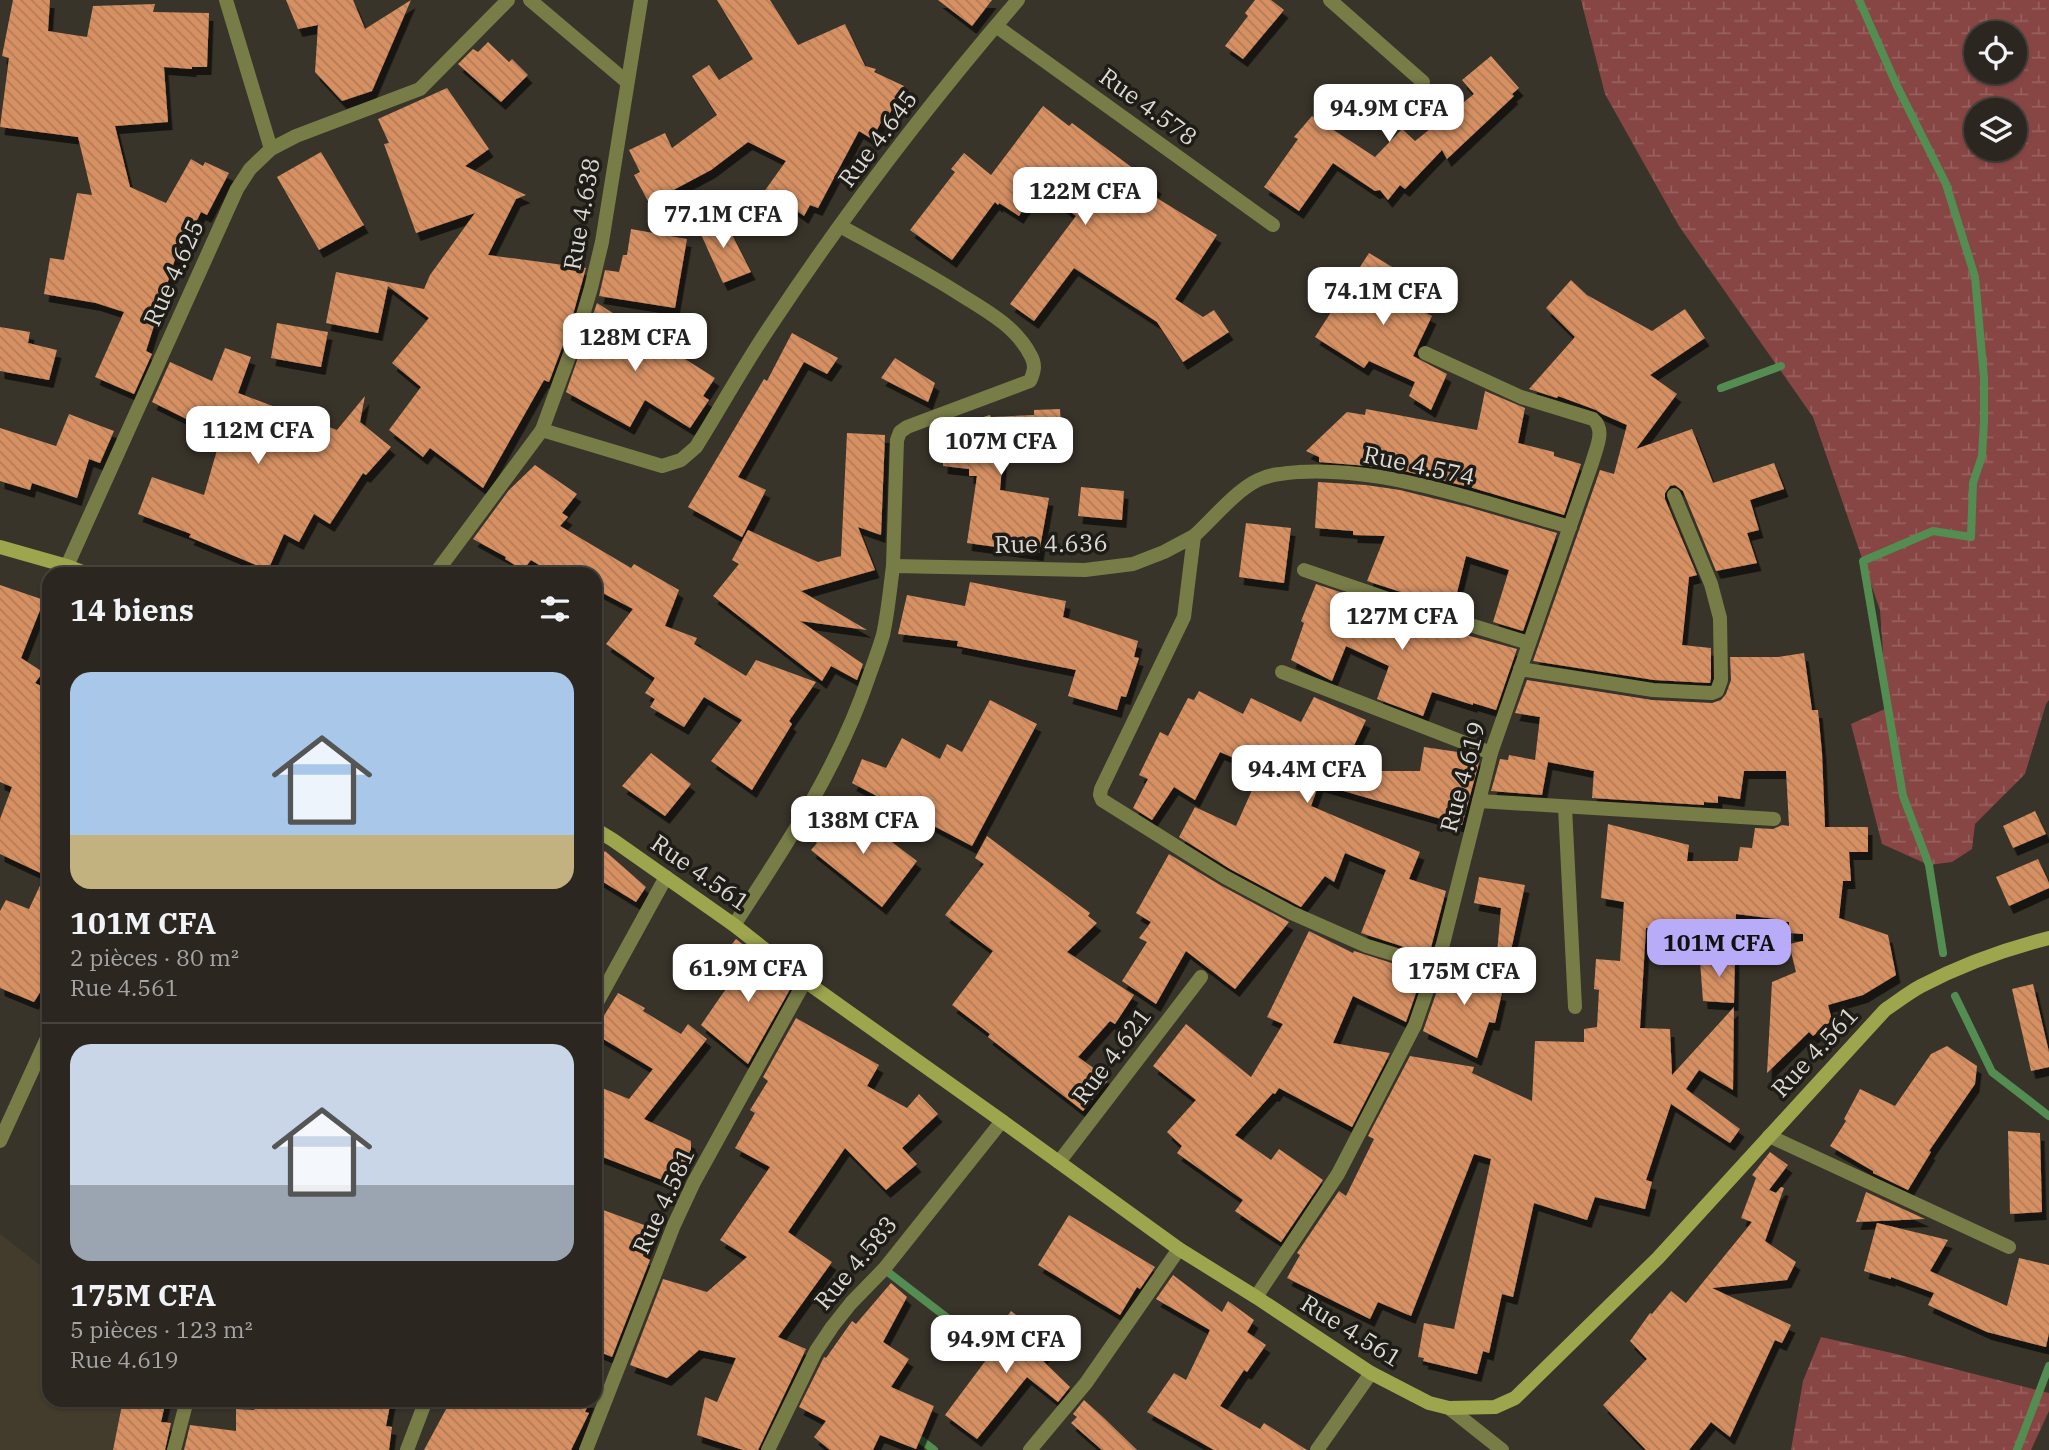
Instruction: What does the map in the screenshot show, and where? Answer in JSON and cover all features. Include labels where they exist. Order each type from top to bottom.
[{"type":"main road","points":[[0,547],[67,566]]},
{"type":"main road","name":"Rue 4.561","points":[[602,834],[734,925],[805,981],[1179,1249],[1371,1373],[1429,1403],[1449,1408],[1495,1407],[1515,1398],[1658,1258],[1885,1010],[1920,987],[1956,970],[1994,954],[2049,938]]},
{"type":"street","points":[[226,0],[271,149],[296,136],[419,89],[508,0]]},
{"type":"street","points":[[530,0],[627,82]]},
{"type":"street","name":"Rue 4.638","points":[[542,430],[578,332],[602,242],[641,0]]},
{"type":"street","name":"Rue 4.645","points":[[542,430],[662,466],[681,460],[696,447],[770,326],[840,226],[918,122],[1018,0]]},
{"type":"street","points":[[1330,0],[1423,82]]},
{"type":"street","name":"Rue 4.578","points":[[996,26],[1273,225]]},
{"type":"street","name":"Rue 4.625","points":[[67,566],[237,190],[250,169],[271,149]]},
{"type":"street","points":[[734,925],[783,849],[857,713],[882,638],[893,566],[895,466],[900,432],[906,427],[1030,381],[1035,371],[1033,358],[1017,335],[995,316],[938,280],[840,226]]},
{"type":"street","name":"Rue 4.619","points":[[1256,1297],[1338,1174],[1415,1025],[1443,944],[1491,753],[1601,431],[1599,424],[1593,419],[1521,397],[1425,353]]},
{"type":"street","points":[[440,567],[542,430]]},
{"type":"street","name":"Rue 4.574","points":[[1194,536],[1243,490],[1259,479],[1283,473],[1324,471],[1400,480],[1570,527]]},
{"type":"street","points":[[1520,669],[1654,690],[1717,691],[1721,680],[1720,618],[1711,584],[1674,495]]},
{"type":"street","points":[[1194,536],[1184,617],[1101,789],[1102,800],[1224,877],[1292,913],[1367,946],[1436,967]]},
{"type":"street","name":"Rue 4.636","points":[[893,566],[1085,570],[1133,564],[1194,536]]},
{"type":"street","points":[[1304,570],[1529,643]]},
{"type":"street","points":[[1282,672],[1491,753]]},
{"type":"street","points":[[1479,801],[1774,819]]},
{"type":"street","points":[[1565,807],[1575,1007]]},
{"type":"street","points":[[602,993],[666,877]]},
{"type":"street","name":"Rue 4.621","points":[[1059,1162],[1201,977]]},
{"type":"street","name":"Rue 4.581","points":[[586,1450],[674,1225],[694,1182],[805,981]]},
{"type":"street","points":[[0,1140],[42,1049]]},
{"type":"street","name":"Rue 4.583","points":[[768,1450],[816,1351],[832,1327],[884,1269],[1002,1121]]},
{"type":"street","points":[[1769,1136],[2010,1247]]},
{"type":"street","points":[[1030,1450],[1086,1383],[1179,1249]]},
{"type":"street","points":[[1317,1450],[1371,1373]]},
{"type":"street","points":[[174,1450],[185,1407]]},
{"type":"street","points":[[407,1450],[423,1407]]},
{"type":"street","points":[[1449,1408],[1502,1450]]},
{"type":"shaded area","points":[[0,1234],[42,1267],[42,1407],[164,1407],[155,1450],[0,1450]]},
{"type":"green space","points":[[1581,0],[2049,0],[2049,700],[2025,774],[1975,824],[1972,849],[1952,862],[1929,865],[1882,844],[1851,724],[1887,708],[1880,610],[1813,417],[1679,226],[1605,94]]},
{"type":"green space","points":[[1821,1337],[2049,1393],[2049,1411],[2031,1450],[1791,1450],[1803,1381]]},
{"type":"building","points":[[13,0],[50,0],[48,31],[87,37],[93,6],[155,4],[153,12],[209,13],[207,67],[164,67],[168,122],[115,126],[130,187],[166,203],[191,159],[203,166],[205,162],[229,173],[207,215],[201,212],[179,257],[176,256],[146,351],[152,354],[134,394],[95,377],[124,312],[96,303],[44,294],[50,258],[64,260],[77,193],[92,195],[78,137],[0,127],[9,58],[2,56]]},
{"type":"building","points":[[286,0],[353,0],[365,29],[411,0],[372,91],[342,101],[315,72],[318,25],[298,29]]},
{"type":"building","points":[[717,0],[770,0],[798,45],[845,24],[865,66],[876,69],[874,72],[904,86],[889,115],[886,113],[872,139],[859,131],[818,208],[810,205],[804,216],[786,203],[761,196],[786,161],[748,142],[711,170],[649,203],[634,175],[640,172],[629,150],[665,133],[672,148],[717,115],[692,76],[709,65],[719,80],[753,59]]},
{"type":"building","points":[[938,0],[992,0],[972,26]]},
{"type":"building","points":[[1255,0],[1271,0],[1284,10],[1243,59],[1225,46],[1248,16],[1245,13]]},
{"type":"building","points":[[488,42],[509,62],[512,59],[528,75],[501,102],[458,64],[473,49],[478,52]]},
{"type":"building","points":[[1491,56],[1519,88],[1512,94],[1514,96],[1447,159],[1442,150],[1405,189],[1400,185],[1388,200],[1380,190],[1375,191],[1333,163],[1299,211],[1264,187],[1298,139],[1294,137],[1312,116],[1375,157],[1402,129],[1415,141],[1474,94],[1462,80]]},
{"type":"building","points":[[447,88],[489,149],[465,166],[526,195],[516,199],[488,255],[586,268],[569,329],[549,382],[544,380],[483,488],[430,448],[423,457],[389,430],[421,387],[392,363],[429,318],[388,286],[378,333],[326,323],[336,272],[424,289],[430,275],[475,213],[416,233],[384,144],[389,143],[378,119]]},
{"type":"building","points":[[1043,106],[1069,126],[1072,123],[1157,186],[1152,195],[1217,235],[1175,299],[1203,317],[1214,310],[1229,332],[1183,362],[1157,322],[1074,268],[1034,321],[1010,304],[1076,216],[1038,187],[1019,216],[995,202],[952,260],[910,230],[955,172],[951,169],[964,153],[991,175]]},
{"type":"building","points":[[321,152],[364,225],[319,250],[277,177]]},
{"type":"building","points":[[694,219],[726,223],[751,272],[723,283]]},
{"type":"building","points":[[631,229],[687,239],[675,308],[599,296],[605,270],[619,272],[623,255],[627,255]]},
{"type":"building","points":[[1369,253],[1419,283],[1406,303],[1432,316],[1413,356],[1447,374],[1431,410],[1409,396],[1415,382],[1369,361],[1364,368],[1315,337]]},
{"type":"building","points":[[1571,280],[1587,295],[1652,331],[1685,309],[1705,338],[1650,375],[1677,394],[1636,449],[1692,429],[1713,483],[1774,463],[1784,489],[1750,500],[1759,530],[1747,533],[1757,563],[1716,571],[1683,491],[1675,485],[1670,486],[1665,493],[1665,499],[1697,575],[1689,577],[1682,645],[1711,648],[1710,683],[1654,680],[1533,661],[1600,470],[1614,474],[1627,425],[1558,396],[1557,398],[1529,389],[1575,337],[1546,308]]},
{"type":"building","points":[[597,303],[715,378],[703,396],[709,400],[690,428],[645,400],[630,427],[566,392]]},
{"type":"building","points":[[277,323],[328,332],[321,367],[271,358]]},
{"type":"building","points":[[0,327],[30,332],[28,343],[57,350],[49,380],[0,371]]},
{"type":"building","points":[[792,333],[838,358],[827,374],[804,362],[738,477],[766,490],[742,537],[688,507],[764,379],[767,381]]},
{"type":"building","points":[[225,348],[251,357],[238,393],[337,430],[365,396],[360,422],[391,447],[366,475],[363,473],[330,524],[314,514],[299,542],[284,534],[269,567],[261,567],[189,537],[191,534],[138,514],[152,477],[204,495],[221,436],[152,402],[170,362],[212,381]]},
{"type":"building","points":[[895,358],[935,383],[928,402],[881,378]]},
{"type":"building","points":[[1485,391],[1525,408],[1518,443],[1554,452],[1554,456],[1581,464],[1564,515],[1404,471],[1319,462],[1319,457],[1306,451],[1347,412],[1365,415],[1366,409],[1477,430]]},
{"type":"building","points":[[1060,409],[1062,440],[1004,443],[1000,490],[1049,498],[1039,553],[967,543],[977,476],[969,476],[969,469],[943,466],[945,428],[990,415],[1034,415],[1034,410]]},
{"type":"building","points":[[69,414],[114,431],[100,463],[89,459],[77,498],[32,483],[30,490],[0,481],[0,428],[56,446]]},
{"type":"building","points":[[847,433],[885,435],[881,535],[858,527],[875,570],[801,591],[867,630],[800,621],[863,664],[857,680],[831,666],[822,681],[713,596],[739,564],[732,560],[748,530],[818,562],[841,556]]},
{"type":"building","points":[[535,465],[577,494],[562,513],[568,517],[560,526],[631,568],[634,564],[679,590],[665,626],[697,638],[694,644],[746,676],[756,660],[816,682],[789,721],[792,724],[752,790],[711,761],[742,720],[704,697],[684,727],[650,707],[655,699],[645,693],[655,678],[606,644],[633,609],[602,593],[602,567],[542,567],[531,560],[525,567],[518,567],[505,559],[506,557],[473,539],[509,490]]},
{"type":"building","points":[[1318,482],[1400,490],[1557,533],[1523,631],[1493,622],[1509,570],[1466,556],[1453,609],[1367,581],[1385,536],[1353,535],[1353,531],[1315,528]]},
{"type":"building","points":[[1081,487],[1124,491],[1122,520],[1078,516]]},
{"type":"building","points":[[1246,523],[1291,528],[1284,583],[1239,577]]},
{"type":"building","points":[[970,582],[1066,601],[1063,617],[1138,641],[1134,657],[1139,658],[1126,697],[1121,696],[1117,710],[1068,696],[1076,670],[957,646],[958,641],[898,634],[907,595],[965,606]]},
{"type":"building","points":[[1316,584],[1448,630],[1517,649],[1496,710],[1432,692],[1423,716],[1377,699],[1389,666],[1346,646],[1332,681],[1291,660],[1304,623],[1301,621]]},
{"type":"building","points":[[0,585],[42,599],[21,658],[42,671],[35,683],[42,686],[42,874],[0,854],[0,819],[12,787],[0,782]]},
{"type":"building","points":[[1804,653],[1812,710],[1818,710],[1825,827],[1868,827],[1868,852],[1849,852],[1851,881],[1843,881],[1839,918],[1888,935],[1896,975],[1863,995],[1828,1005],[1832,1020],[1813,1036],[1809,1032],[1767,1073],[1772,982],[1796,972],[1789,944],[1803,941],[1803,934],[1789,933],[1789,922],[1736,914],[1736,931],[1646,928],[1640,1028],[1670,1029],[1672,1075],[1734,1007],[1733,1090],[1699,1070],[1686,1089],[1740,1129],[1730,1143],[1671,1104],[1646,1180],[1652,1182],[1645,1209],[1595,1197],[1587,1220],[1534,1203],[1513,1297],[1502,1294],[1489,1353],[1483,1351],[1477,1374],[1423,1361],[1424,1358],[1418,1357],[1424,1323],[1454,1329],[1491,1159],[1474,1154],[1411,1316],[1378,1302],[1370,1319],[1287,1278],[1300,1255],[1297,1253],[1339,1191],[1346,1196],[1374,1139],[1368,1136],[1410,1056],[1474,1067],[1472,1073],[1532,1101],[1535,1041],[1584,1042],[1584,1029],[1597,1027],[1599,990],[1594,989],[1596,959],[1620,961],[1624,902],[1601,898],[1608,824],[1689,845],[1687,861],[1738,861],[1740,847],[1752,848],[1755,828],[1789,826],[1786,771],[1744,771],[1740,799],[1718,796],[1718,803],[1704,802],[1704,805],[1592,798],[1594,771],[1548,762],[1542,795],[1491,791],[1500,759],[1508,760],[1509,755],[1535,760],[1540,717],[1515,713],[1527,680],[1652,700],[1712,703],[1721,700],[1726,694],[1731,680],[1730,657],[1778,657]]},
{"type":"building","points":[[1199,691],[1243,714],[1251,698],[1301,722],[1314,697],[1366,720],[1342,771],[1420,771],[1424,747],[1465,753],[1480,759],[1462,825],[1319,784],[1311,806],[1420,852],[1409,879],[1446,891],[1429,955],[1361,933],[1386,870],[1345,853],[1334,882],[1325,876],[1301,907],[1230,869],[1179,837],[1195,807],[1236,826],[1261,770],[1220,752],[1195,800],[1174,787],[1152,820],[1133,808],[1148,779],[1139,775],[1160,732],[1168,736],[1188,698],[1194,700]]},
{"type":"building","points":[[990,700],[1037,724],[972,846],[852,783],[862,759],[886,768],[902,738],[940,759],[947,744],[962,752]]},
{"type":"building","points":[[651,753],[691,784],[665,816],[622,786]]},
{"type":"building","points":[[843,805],[917,861],[882,907],[811,850],[817,843],[814,840]]},
{"type":"building","points":[[2035,811],[2046,834],[2013,848],[2003,826]]},
{"type":"building","points":[[987,836],[1090,913],[1088,916],[1097,923],[1067,952],[1134,995],[1115,1024],[1110,1021],[1078,1057],[1109,1079],[1083,1111],[988,1037],[990,1034],[952,1005],[993,951],[945,915],[984,864],[975,858]]},
{"type":"building","points":[[605,851],[646,887],[636,902],[602,881],[602,855]]},
{"type":"building","points":[[1169,854],[1289,922],[1235,989],[1186,951],[1156,1004],[1122,981],[1147,942],[1139,938],[1151,922],[1136,913]]},
{"type":"building","points":[[2038,859],[2049,888],[2009,906],[1996,877]]},
{"type":"building","points":[[1479,877],[1525,885],[1510,955],[1497,953],[1501,908],[1474,903]]},
{"type":"building","points":[[42,881],[42,989],[34,1002],[0,988],[0,911],[6,900],[29,909]]},
{"type":"building","points":[[1309,931],[1353,953],[1354,951],[1423,973],[1406,1022],[1353,996],[1333,1043],[1390,1053],[1352,1127],[1279,1088],[1235,1135],[1271,1160],[1279,1149],[1323,1180],[1281,1242],[1235,1211],[1243,1200],[1177,1153],[1182,1146],[1167,1132],[1196,1100],[1153,1066],[1186,1024],[1251,1077],[1283,1024],[1267,1017]]},
{"type":"building","points":[[736,939],[793,984],[748,1064],[701,1025],[745,966],[727,950]]},
{"type":"building","points":[[1735,954],[1734,1003],[1703,1001],[1700,961]]},
{"type":"building","points":[[1447,962],[1501,973],[1497,992],[1502,993],[1495,1023],[1489,1022],[1477,1058],[1423,1031]]},
{"type":"building","points":[[2033,984],[2049,1052],[2049,1067],[2031,1071],[2012,989]]},
{"type":"building","points":[[618,993],[645,1008],[643,1011],[681,1034],[688,1024],[707,1039],[644,1119],[691,1141],[691,1149],[675,1185],[602,1157],[602,1088],[629,1099],[653,1069],[602,1038],[602,1019]]},
{"type":"building","points":[[796,1018],[879,1065],[867,1086],[907,1108],[919,1094],[938,1114],[902,1148],[917,1164],[886,1190],[845,1148],[788,1232],[832,1262],[778,1337],[806,1349],[758,1450],[743,1450],[697,1435],[705,1397],[717,1402],[736,1358],[699,1350],[667,1378],[630,1365],[663,1279],[707,1292],[747,1257],[720,1240],[770,1167],[735,1148],[755,1113],[750,1110],[768,1081],[763,1077]]},
{"type":"building","points":[[1947,1046],[1977,1066],[1975,1084],[1929,1151],[1931,1152],[1908,1190],[1873,1173],[1830,1146],[1846,1121],[1844,1119],[1860,1089],[1895,1106],[1931,1054]]},
{"type":"building","points":[[2008,1131],[2040,1133],[2042,1212],[2010,1214]]},
{"type":"building","points":[[1770,1152],[1788,1165],[1769,1190],[1776,1193],[1781,1187],[1784,1188],[1765,1241],[1796,1262],[1787,1280],[1712,1288],[1791,1325],[1782,1343],[1775,1340],[1730,1437],[1711,1422],[1689,1450],[1646,1450],[1603,1405],[1647,1359],[1630,1341],[1650,1313],[1652,1314],[1671,1291],[1686,1303],[1752,1222],[1741,1218],[1756,1178],[1752,1175]]},
{"type":"building","points":[[1866,1192],[1925,1219],[1856,1222]]},
{"type":"building","points":[[602,1210],[655,1229],[643,1256],[650,1260],[612,1357],[602,1353]]},
{"type":"building","points":[[1069,1215],[1155,1267],[1140,1289],[1137,1287],[1120,1315],[1038,1265]]},
{"type":"building","points":[[1877,1223],[1948,1240],[1930,1271],[2007,1306],[2019,1258],[2049,1265],[2049,1333],[2046,1347],[1987,1332],[1928,1305],[1934,1293],[1891,1277],[1864,1271]]},
{"type":"building","points":[[1173,1275],[1222,1312],[1228,1301],[1254,1320],[1247,1332],[1266,1345],[1247,1372],[1244,1370],[1220,1406],[1260,1429],[1264,1423],[1307,1450],[1214,1450],[1147,1412],[1174,1373],[1186,1380],[1210,1330],[1156,1299]]},
{"type":"building","points":[[891,1283],[907,1297],[883,1342],[909,1359],[891,1387],[934,1406],[916,1449],[880,1435],[873,1450],[830,1450],[814,1437],[826,1421],[799,1407],[824,1357],[826,1358],[852,1321],[856,1324]]},
{"type":"building","points":[[1011,1311],[1052,1343],[1041,1359],[1070,1387],[1058,1402],[1027,1377],[977,1439],[945,1415],[992,1352],[985,1347]]},
{"type":"building","points":[[1084,1400],[1137,1450],[1102,1450],[1071,1423],[1077,1417],[1073,1414]]},
{"type":"building","points":[[122,1407],[164,1407],[161,1422],[171,1423],[165,1450],[113,1450]]},
{"type":"building","points":[[254,1407],[390,1407],[386,1426],[392,1427],[389,1450],[184,1450],[190,1425],[236,1431],[236,1409],[254,1410]]},
{"type":"building","points":[[447,1407],[587,1407],[585,1412],[589,1413],[571,1450],[424,1450]]},
{"type":"waterway","points":[[1859,0],[1897,86],[1946,184],[1975,277],[1984,378],[1982,456],[1973,483],[1971,537],[1933,531],[1863,561],[1903,796],[1929,865],[1943,953]]},
{"type":"waterway","points":[[1721,388],[1781,366]]},
{"type":"waterway","points":[[1955,996],[1992,1072],[2049,1116]]},
{"type":"waterway","points":[[884,1269],[985,1347]]},
{"type":"waterway","points":[[2017,1450],[2049,1366]]},
{"type":"waterway","points":[[921,1440],[934,1450]]}]
